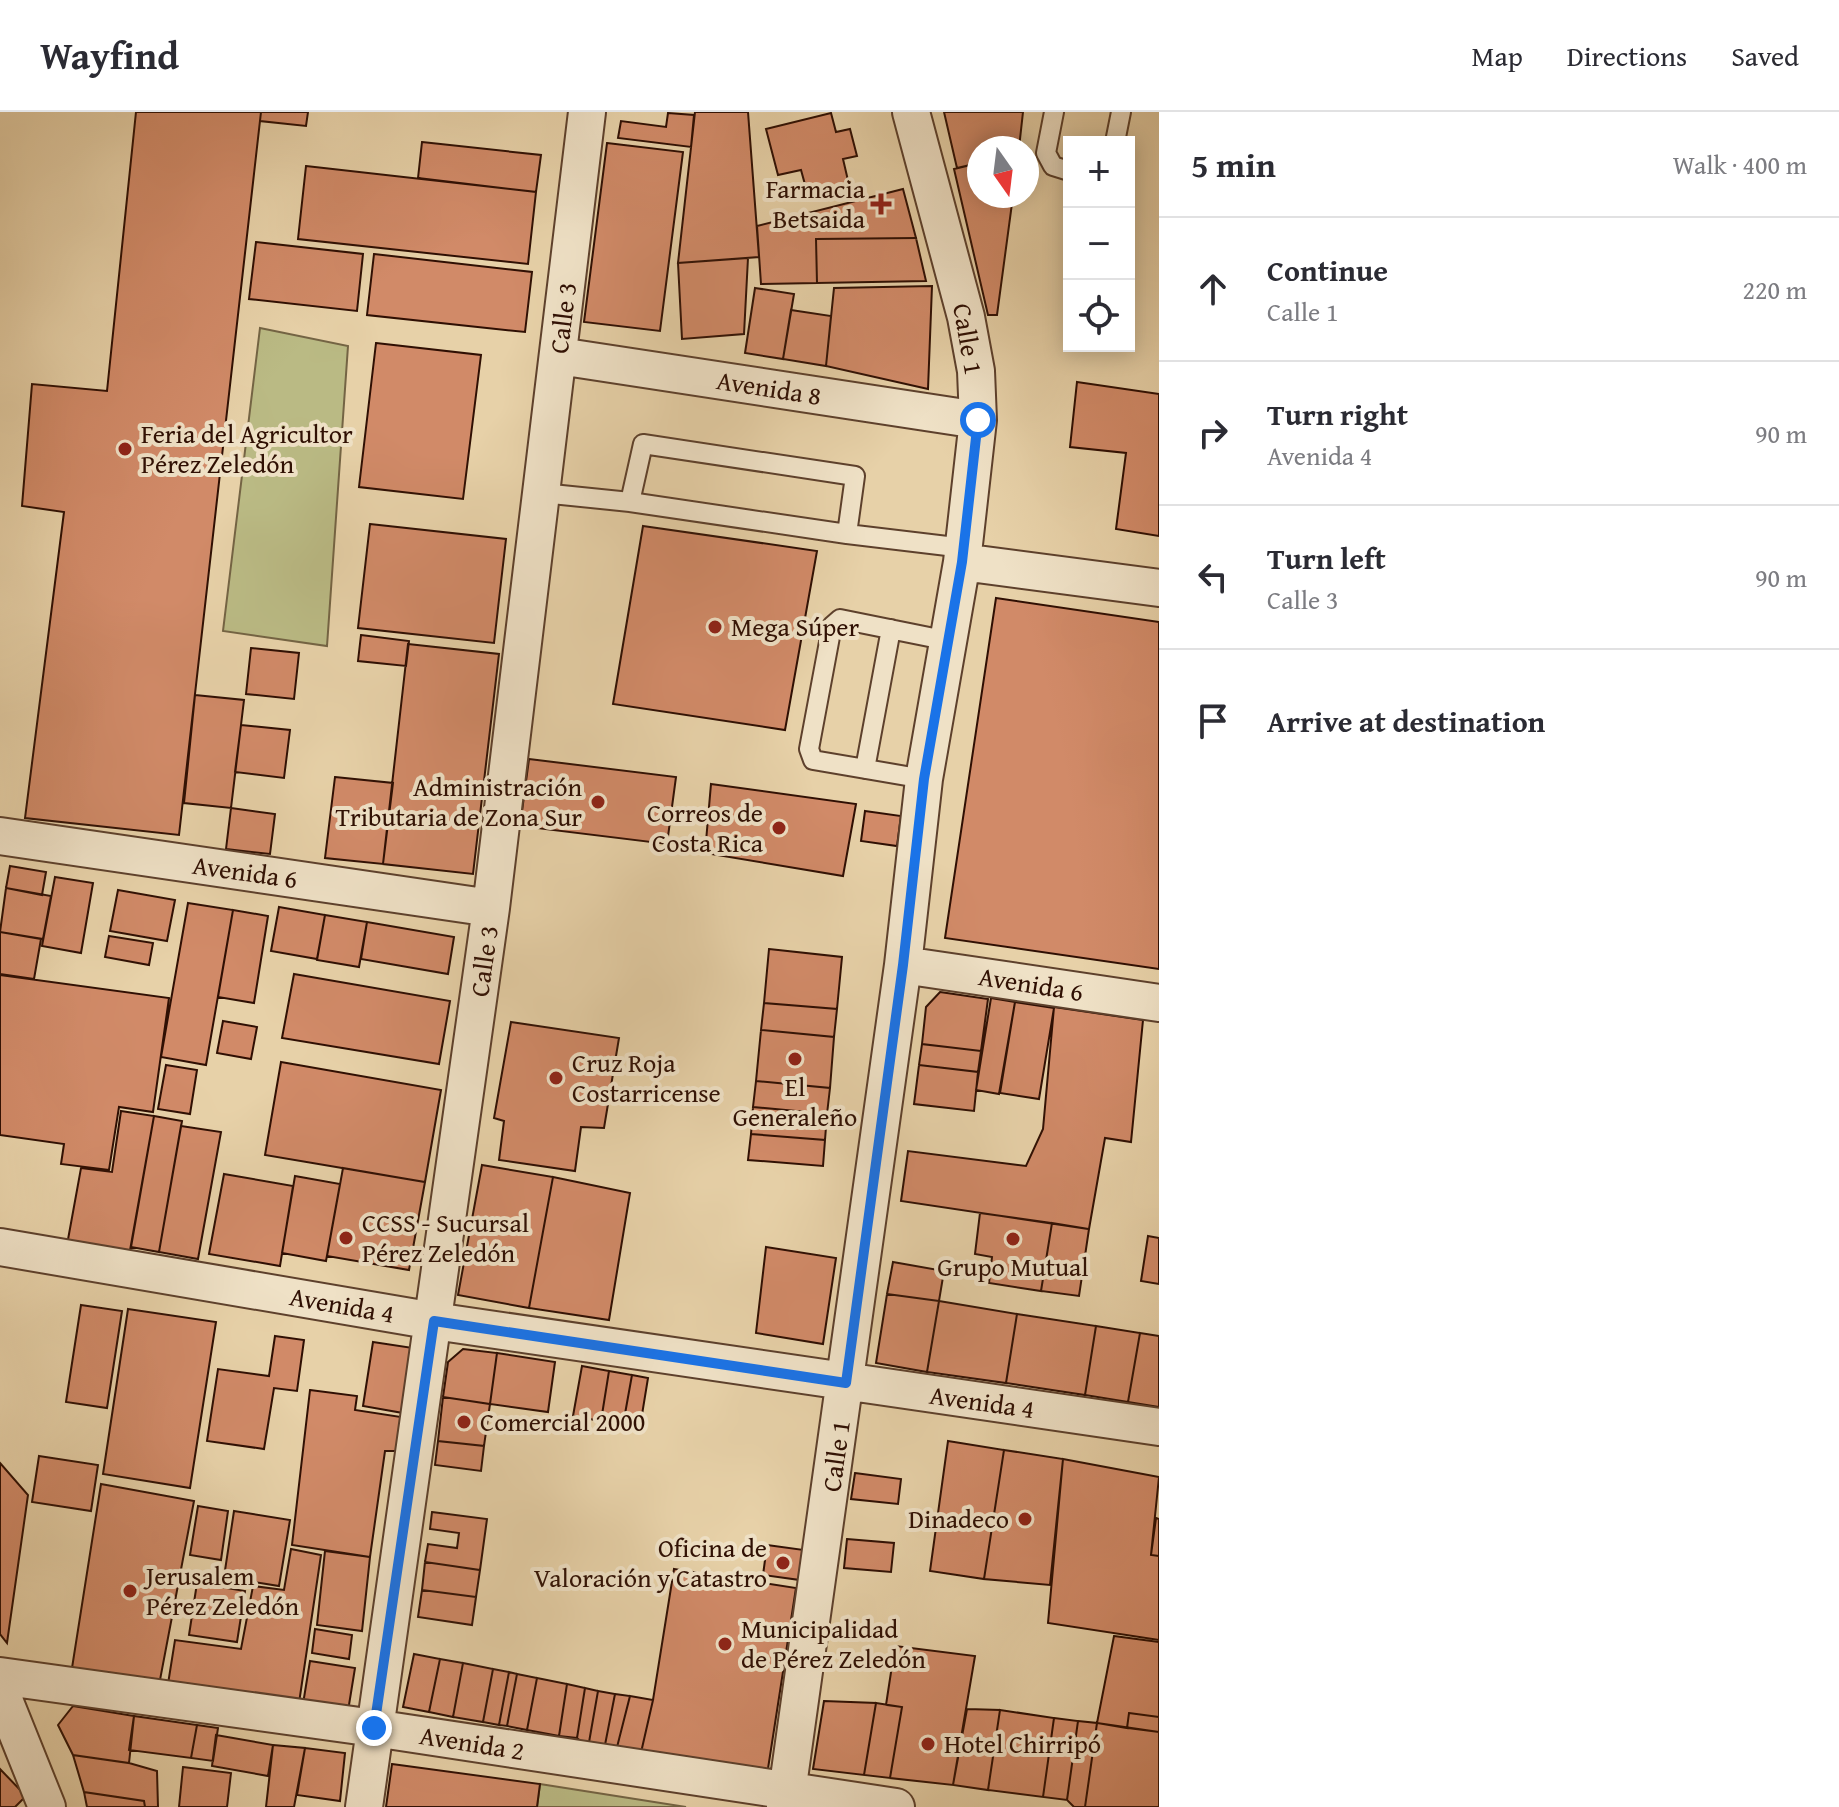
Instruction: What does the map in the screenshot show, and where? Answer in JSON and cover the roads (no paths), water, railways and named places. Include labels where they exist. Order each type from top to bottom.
[{"type":"street","name":"Calle 3","points":[[364,1807],[491,908],[587,112]]},
{"type":"street","name":"Calle 1","points":[[786,1800],[903,965],[924,779],[963,555],[978,420],[976,371],[966,317],[911,112]]},
{"type":"street","name":"Avenida 8","points":[[559,356],[978,420]]},
{"type":"street","points":[[963,555],[1159,588]]},
{"type":"street","name":"Avenida 6","points":[[0,836],[491,908]]},
{"type":"street","name":"Avenida 6","points":[[903,965],[1159,1003]]},
{"type":"street","name":"Avenida 4","points":[[0,1247],[434,1321],[1159,1427]]},
{"type":"street","name":"Avenida 2","points":[[0,1676],[374,1728],[786,1800],[896,1807]]},
{"type":"street","points":[[0,1690],[43,1804]]},
{"type":"lane","points":[[1054,112],[1046,153],[1053,166],[1063,169]]},
{"type":"lane","points":[[1116,136],[1121,112]]},
{"type":"lane","points":[[630,502],[643,444],[855,476],[847,534]]},
{"type":"lane","points":[[542,493],[630,502],[847,534],[963,555]]},
{"type":"lane","points":[[924,779],[813,760],[809,749],[832,626],[840,619],[949,641]]},
{"type":"lane","points":[[865,769],[891,629]]},
{"type":"place","name":"Farmacia Betsaida","points":[[881,204]]},
{"type":"place","name":"Feria del Agricultor Pérez Zeledón","points":[[125,449]]},
{"type":"place","name":"Mega Súper","points":[[715,627]]},
{"type":"place","name":"Administración Tributaria de Zona Sur","points":[[598,802]]},
{"type":"place","name":"Correos de Costa Rica","points":[[779,828]]},
{"type":"place","name":"El Generaleño","points":[[795,1059]]},
{"type":"place","name":"Cruz Roja Costarricense","points":[[556,1078]]},
{"type":"place","name":"CCSS - Sucursal Pérez Zeledón","points":[[346,1238]]},
{"type":"place","name":"Grupo Mutual","points":[[1013,1239]]},
{"type":"place","name":"Comercial 2000","points":[[464,1422]]},
{"type":"place","name":"Dinadeco","points":[[1025,1519]]},
{"type":"place","name":"Oficina de Valoración y Catastro","points":[[783,1563]]},
{"type":"place","name":"Jerusalem Pérez Zeledón","points":[[130,1591]]},
{"type":"place","name":"Municipalidad de Pérez Zeledón","points":[[725,1644]]},
{"type":"place","name":"Hotel Chirripó","points":[[928,1744]]}]
